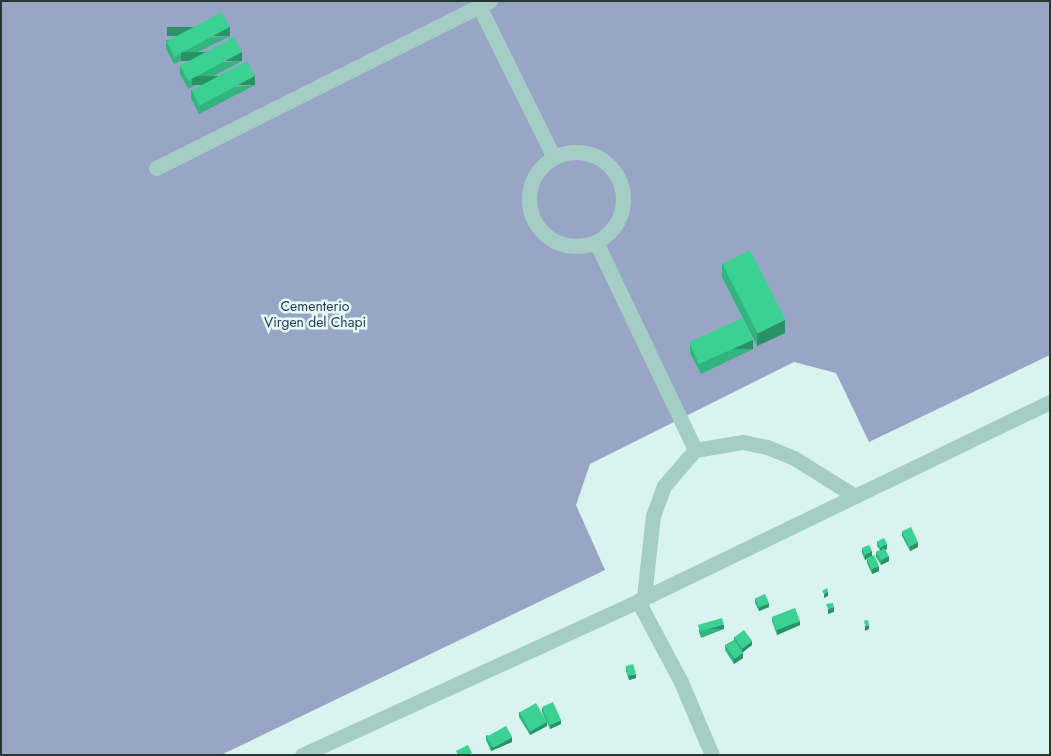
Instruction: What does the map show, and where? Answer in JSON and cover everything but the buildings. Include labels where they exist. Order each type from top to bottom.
[{"type":"street","points":[[156,168],[484,4],[554,158]]},
{"type":"street","points":[[582,152],[599,157],[613,168],[622,183],[624,200],[620,217],[611,232],[596,242],[579,247],[562,244],[547,236],[535,223],[530,206],[530,189],[537,173],[554,158],[582,152]]},
{"type":"street","points":[[596,242],[696,450]]},
{"type":"street","points":[[302,755],[641,599],[1050,402]]},
{"type":"street","points":[[712,755],[681,682],[641,599],[653,516],[664,486],[696,450],[743,442],[767,447],[794,458],[855,496]]},
{"type":"green space","name":"Cementerio Virgen del Chapi","points":[[1,1],[1050,1],[1050,355],[869,442],[836,373],[794,362],[590,464],[576,505],[605,570],[221,755],[1,755]]}]
